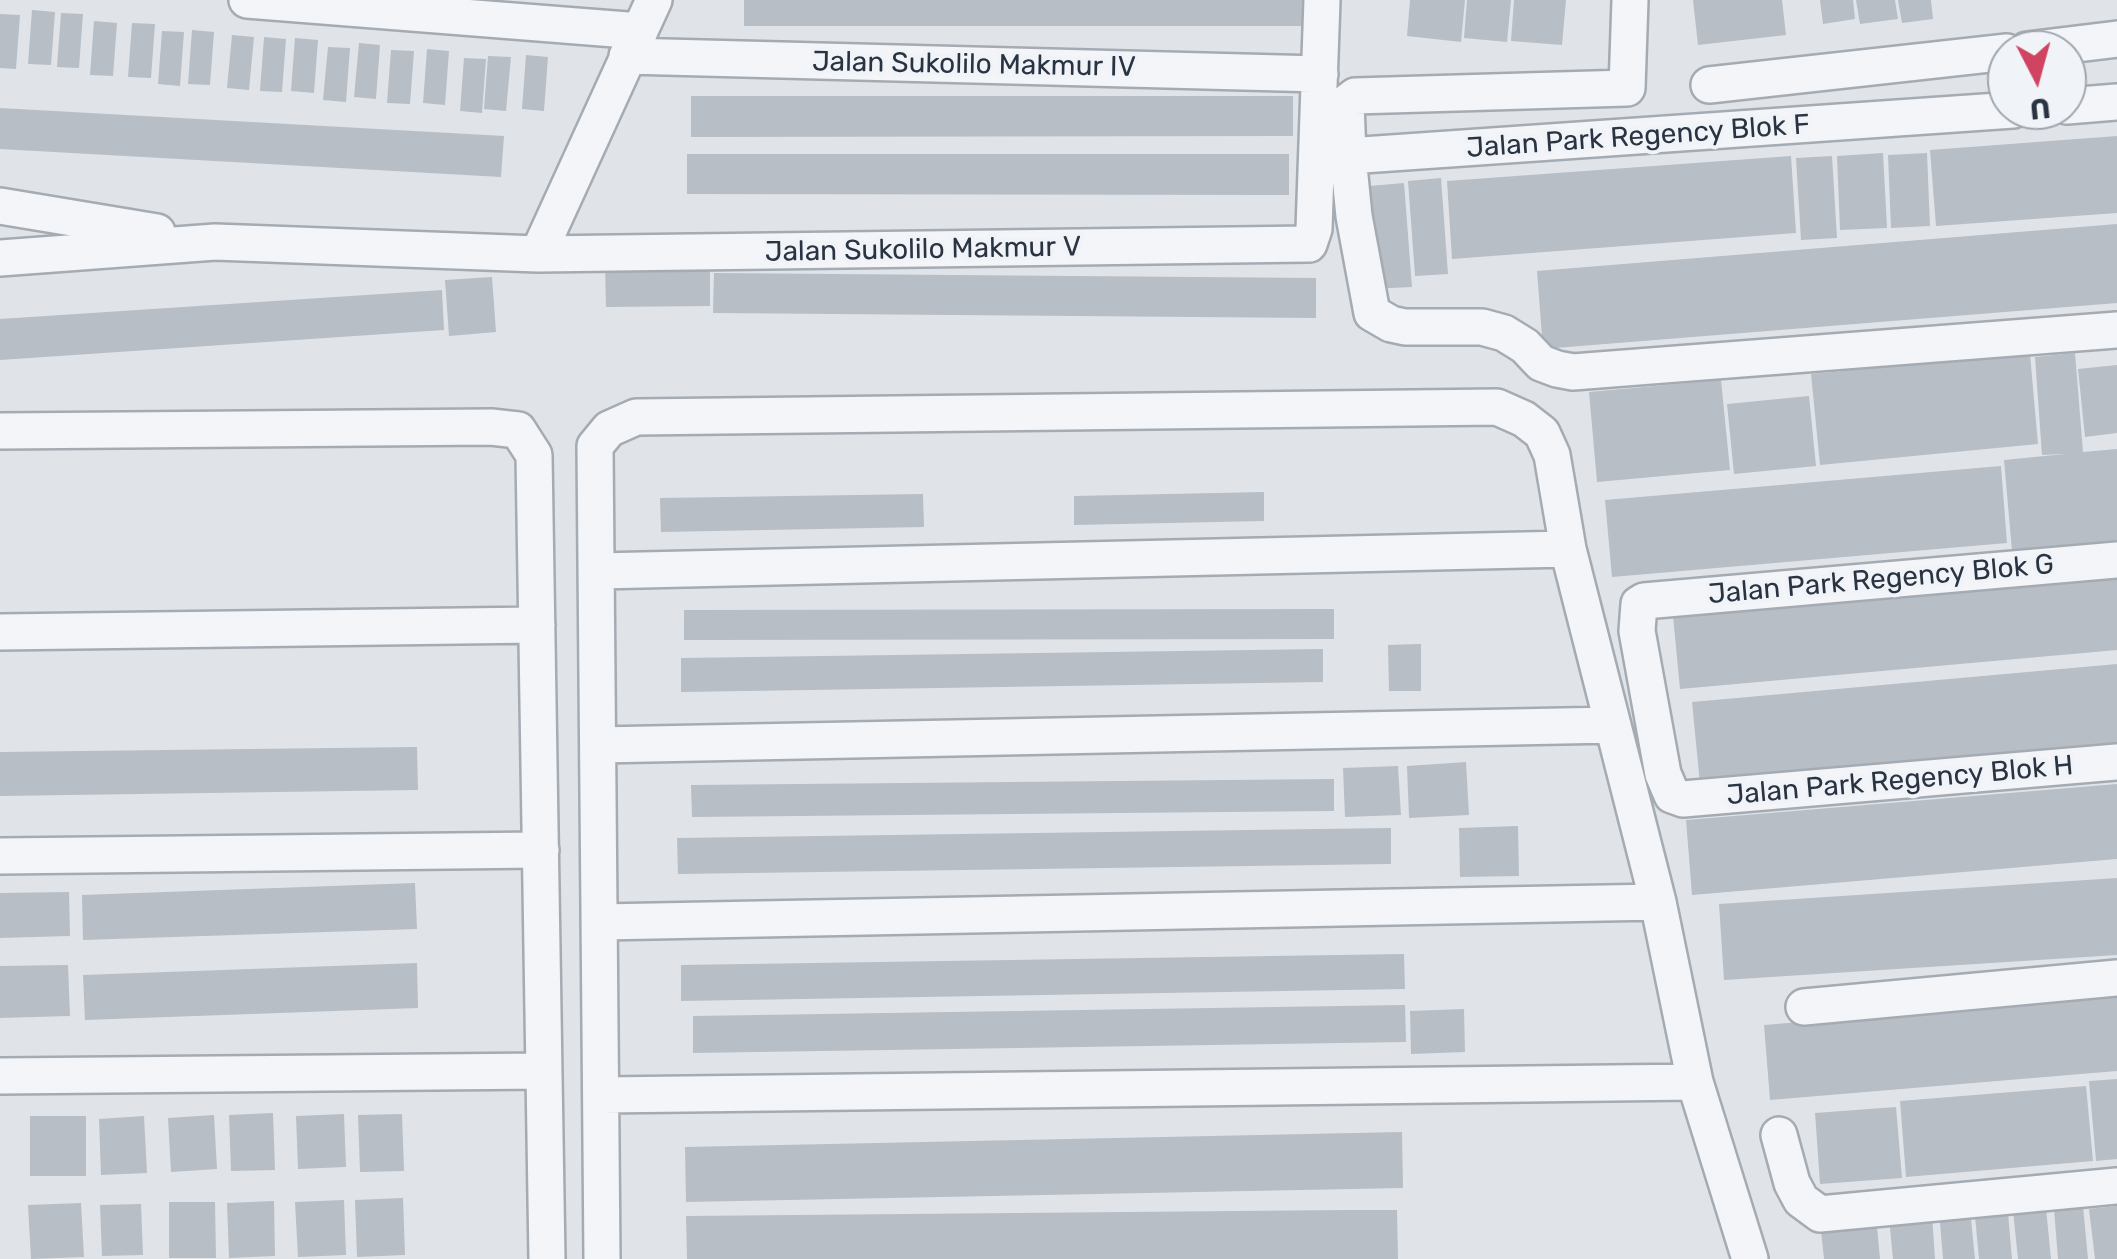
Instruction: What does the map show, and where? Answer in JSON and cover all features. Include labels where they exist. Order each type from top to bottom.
[{"type":"street","name":"Jalan Sukolilo Makmur IV","points":[[247,0],[1320,74]]},
{"type":"street","points":[[1320,74],[1322,0]]},
{"type":"street","points":[[1628,139],[1630,0]]},
{"type":"street","points":[[538,254],[640,29]]},
{"type":"street","points":[[2087,43],[2117,39]]},
{"type":"street","points":[[1709,85],[1987,54]]},
{"type":"street","name":"Jalan Sukolilo Makmur V","points":[[215,242],[538,254],[1309,244],[1314,237],[1320,74]]},
{"type":"street","points":[[1627,88],[1374,94],[1355,96],[1346,103],[1354,216],[1372,314],[1405,328],[1482,326],[1504,333],[1542,363],[1572,372],[2117,330]]},
{"type":"street","points":[[2087,104],[2117,102]]},
{"type":"street","name":"Jalan Park Regency Blok F","points":[[1348,156],[1987,112]]},
{"type":"street","points":[[0,206],[215,242]]},
{"type":"street","points":[[0,258],[215,242]]},
{"type":"street","points":[[602,1259],[595,446],[609,429],[636,417],[1471,404],[1497,407],[1524,419],[1542,433],[1552,455],[1568,548],[1658,902],[1695,1082],[1750,1259]]},
{"type":"street","points":[[0,431],[471,427],[518,430],[534,455],[547,1259]]},
{"type":"street","points":[[598,571],[1568,548]]},
{"type":"street","name":"Jalan Park Regency Blok G","points":[[1683,800],[1672,794],[1663,774],[1636,631],[1639,604],[1644,601],[2117,560]]},
{"type":"street","points":[[0,632],[537,625]]},
{"type":"street","points":[[599,745],[1613,725]]},
{"type":"street","name":"Jalan Park Regency Blok H","points":[[1683,800],[2117,762]]},
{"type":"street","points":[[0,856],[540,850]]},
{"type":"street","points":[[601,922],[1658,902]]},
{"type":"street","points":[[1804,1007],[2117,978]]},
{"type":"street","points":[[0,1076],[544,1071]]},
{"type":"street","points":[[603,1095],[1695,1082]]},
{"type":"street","points":[[1779,1134],[1792,1183],[1801,1200],[1820,1214],[2117,1186]]},
{"type":"building","points":[[744,0],[1312,0],[1312,26],[744,26]]},
{"type":"building","points":[[1410,0],[1465,0],[1461,42],[1407,36]]},
{"type":"building","points":[[1467,0],[1511,0],[1507,42],[1464,38]]},
{"type":"building","points":[[1514,0],[1566,0],[1562,45],[1511,41]]},
{"type":"building","points":[[1693,0],[1782,0],[1786,35],[1698,45]]},
{"type":"building","points":[[1820,0],[1853,0],[1855,19],[1823,24]]},
{"type":"building","points":[[1856,0],[1895,0],[1898,19],[1860,24]]},
{"type":"building","points":[[1898,0],[1931,0],[1933,19],[1902,23]]},
{"type":"building","points":[[32,10],[55,12],[51,65],[28,64]]},
{"type":"building","points":[[61,13],[83,14],[79,68],[57,67]]},
{"type":"building","points":[[0,14],[20,15],[16,69],[0,68]]},
{"type":"building","points":[[94,21],[117,23],[113,76],[90,75]]},
{"type":"building","points":[[132,23],[155,24],[151,78],[128,77]]},
{"type":"building","points":[[192,30],[214,32],[210,85],[188,84]]},
{"type":"building","points":[[162,31],[184,32],[180,86],[158,84]]},
{"type":"building","points":[[232,35],[254,37],[249,90],[227,88]]},
{"type":"building","points":[[264,37],[286,39],[282,92],[260,91]]},
{"type":"building","points":[[295,38],[318,40],[314,93],[291,91]]},
{"type":"building","points":[[359,43],[380,45],[376,99],[354,97]]},
{"type":"building","points":[[328,47],[350,48],[346,102],[323,100]]},
{"type":"building","points":[[427,49],[449,51],[445,105],[423,103]]},
{"type":"building","points":[[391,50],[414,51],[410,104],[387,103]]},
{"type":"building","points":[[526,55],[548,57],[544,111],[522,109]]},
{"type":"building","points":[[488,56],[511,57],[506,111],[484,109]]},
{"type":"building","points":[[464,58],[486,59],[482,113],[460,111]]},
{"type":"building","points":[[691,96],[1293,96],[1293,136],[691,137]]},
{"type":"building","points":[[0,108],[504,136],[501,177],[0,149]]},
{"type":"building","points":[[2117,136],[2117,213],[1936,226],[1930,150]]},
{"type":"building","points":[[1883,153],[1887,228],[1840,230],[1837,156]]},
{"type":"building","points":[[1927,153],[1930,226],[1891,228],[1888,155]]},
{"type":"building","points":[[687,154],[1289,154],[1289,195],[687,194]]},
{"type":"building","points":[[1791,156],[1796,233],[1452,259],[1447,181]]},
{"type":"building","points":[[1832,156],[1837,238],[1801,240],[1796,158]]},
{"type":"building","points":[[1441,178],[1448,274],[1415,276],[1408,181]]},
{"type":"building","points":[[1404,183],[1412,287],[1369,289],[1358,187]]},
{"type":"building","points":[[2117,224],[2117,303],[1543,349],[1537,271]]},
{"type":"building","points":[[710,264],[710,306],[606,307],[605,265]]},
{"type":"building","points":[[714,273],[1316,278],[1316,318],[713,313]]},
{"type":"building","points":[[492,277],[496,332],[449,336],[445,280]]},
{"type":"building","points":[[442,290],[444,330],[0,360],[0,319]]},
{"type":"building","points":[[2075,353],[2083,452],[2117,449],[2117,542],[2012,551],[2004,460],[2065,454],[2042,455],[2035,357]]},
{"type":"building","points":[[2030,354],[2038,444],[1820,465],[1811,374]]},
{"type":"building","points":[[2117,365],[2117,433],[2085,437],[2078,369]]},
{"type":"building","points":[[1721,380],[1730,470],[1597,482],[1589,392]]},
{"type":"building","points":[[1809,396],[1816,466],[1734,474],[1727,404]]},
{"type":"building","points":[[2001,466],[2007,543],[1612,577],[1605,500]]},
{"type":"building","points":[[1264,492],[1264,521],[1074,525],[1074,496]]},
{"type":"building","points":[[923,494],[924,527],[661,532],[660,498]]},
{"type":"building","points":[[2117,577],[2117,650],[1680,689],[1673,616]]},
{"type":"building","points":[[1334,609],[1334,639],[684,640],[684,610]]},
{"type":"building","points":[[1421,644],[1421,691],[1389,691],[1388,645]]},
{"type":"building","points":[[1323,649],[1323,682],[681,692],[681,658]]},
{"type":"building","points":[[2117,664],[2117,746],[1700,784],[1692,702]]},
{"type":"building","points":[[417,747],[418,790],[0,796],[0,752]]},
{"type":"building","points":[[1466,762],[1469,815],[1409,818],[1407,766]]},
{"type":"building","points":[[1398,766],[1401,815],[1345,817],[1343,768]]},
{"type":"building","points":[[1334,779],[1334,811],[692,817],[691,785]]},
{"type":"building","points":[[2117,784],[2117,859],[1692,895],[1686,820]]},
{"type":"building","points":[[1518,826],[1519,876],[1460,877],[1459,828]]},
{"type":"building","points":[[1391,828],[1391,864],[678,874],[677,838]]},
{"type":"building","points":[[2117,878],[2117,955],[1724,980],[1719,904]]},
{"type":"building","points":[[415,883],[417,929],[83,940],[82,895]]},
{"type":"building","points":[[69,892],[70,936],[0,938],[0,893]]},
{"type":"building","points":[[1404,954],[1405,989],[681,1001],[681,965]]},
{"type":"building","points":[[417,963],[418,1008],[85,1020],[83,975]]},
{"type":"building","points":[[68,965],[70,1016],[0,1018],[0,966]]},
{"type":"building","points":[[2117,996],[2117,1071],[1770,1100],[1764,1025]]},
{"type":"building","points":[[1405,1005],[1406,1042],[693,1053],[693,1016]]},
{"type":"building","points":[[1464,1009],[1465,1052],[1411,1054],[1410,1011]]},
{"type":"building","points":[[2117,1079],[2117,1159],[2096,1161],[2089,1081]]},
{"type":"building","points":[[2086,1086],[2093,1161],[1906,1177],[1900,1101]]},
{"type":"building","points":[[1896,1107],[1902,1178],[1820,1184],[1815,1113]]},
{"type":"building","points":[[273,1113],[275,1170],[231,1171],[229,1115]]},
{"type":"building","points":[[344,1114],[346,1167],[298,1169],[296,1116]]},
{"type":"building","points":[[402,1114],[404,1171],[360,1172],[358,1115]]},
{"type":"building","points":[[214,1115],[217,1169],[171,1172],[168,1118]]},
{"type":"building","points":[[30,1116],[86,1116],[86,1176],[30,1176]]},
{"type":"building","points":[[144,1116],[147,1173],[101,1175],[99,1119]]},
{"type":"building","points":[[1402,1132],[1403,1188],[686,1202],[685,1147]]},
{"type":"building","points":[[403,1198],[405,1255],[357,1257],[355,1200]]},
{"type":"building","points":[[344,1200],[346,1255],[298,1257],[295,1202]]},
{"type":"building","points":[[274,1201],[275,1256],[229,1258],[227,1203]]},
{"type":"building","points":[[169,1202],[215,1202],[216,1258],[169,1258]]},
{"type":"building","points":[[81,1203],[84,1257],[31,1259],[28,1205]]},
{"type":"building","points":[[141,1204],[143,1255],[102,1256],[100,1205]]},
{"type":"building","points":[[2083,1206],[2088,1259],[2058,1259],[2054,1209]]},
{"type":"building","points":[[2117,1206],[2117,1259],[2095,1259],[2089,1209]]},
{"type":"building","points":[[2046,1208],[2051,1259],[2018,1259],[2013,1211]]},
{"type":"building","points":[[1397,1210],[1398,1259],[687,1259],[686,1216]]},
{"type":"building","points":[[2008,1213],[2012,1259],[1979,1259],[1975,1216]]},
{"type":"building","points":[[1932,1215],[1935,1259],[1893,1259],[1889,1218]]},
{"type":"building","points":[[1876,1216],[1880,1259],[1824,1259],[1820,1221]]},
{"type":"building","points":[[1971,1219],[1975,1259],[1943,1259],[1940,1222]]}]
